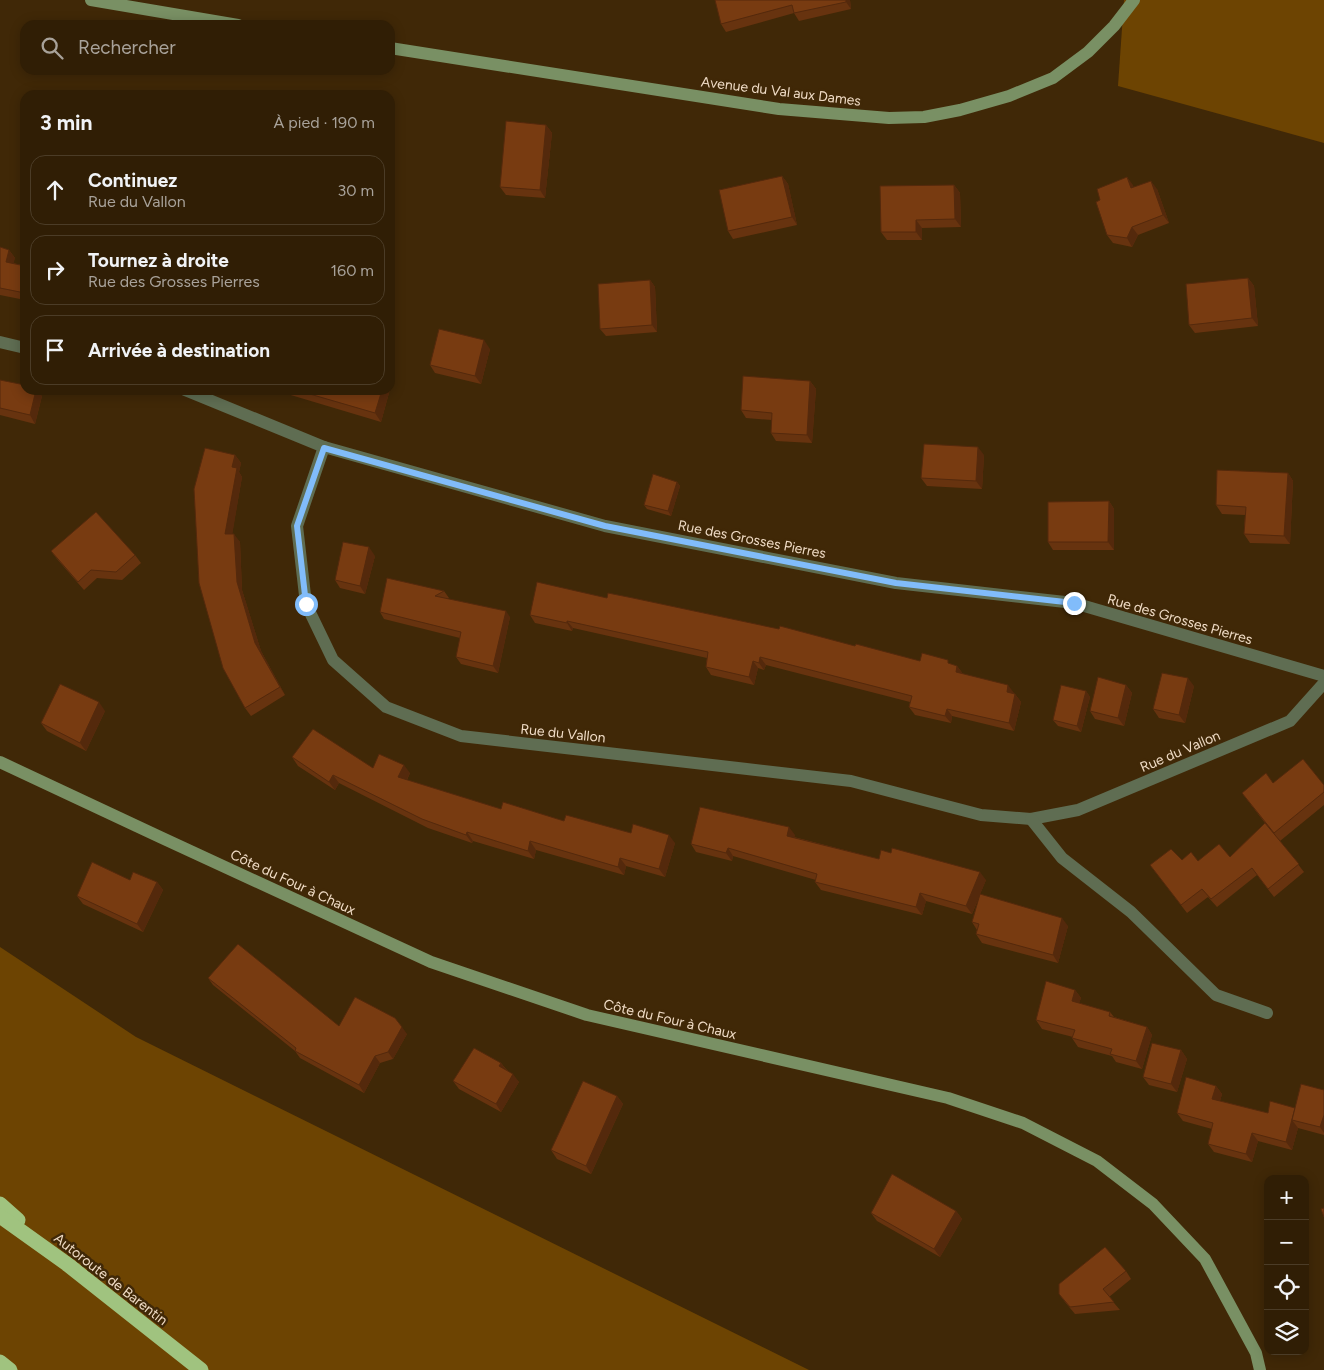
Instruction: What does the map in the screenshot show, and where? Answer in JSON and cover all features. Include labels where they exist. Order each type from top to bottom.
[{"type":"highway","points":[[0,1204],[67,1264]]},
{"type":"highway","name":"Autoroute de Barentin","points":[[0,1216],[67,1264],[200,1370]]},
{"type":"highway","points":[[0,1362],[10,1370]]},
{"type":"street","points":[[91,0],[209,20]]},
{"type":"street","name":"Avenue du Val aux Dames","points":[[395,49],[779,109],[889,118],[924,117],[960,110],[1009,96],[1053,78],[1088,52],[1114,26],[1134,0]]},
{"type":"street","points":[[0,342],[20,347]]},
{"type":"street","name":"Rue des Grosses Pierres","points":[[197,395],[324,448],[615,528],[896,583],[1074,603],[1324,676]]},
{"type":"street","name":"Rue du Vallon","points":[[324,448],[297,526],[306,604],[333,660],[386,707],[461,736],[851,781],[981,815],[1031,819],[1078,810],[1290,721],[1324,683]]},
{"type":"street","name":"Côte du Four à Chaux","points":[[0,762],[440,965],[587,1016],[948,1098],[1023,1123],[1097,1161],[1153,1204],[1205,1259],[1256,1352],[1260,1370]]},
{"type":"street","points":[[1031,819],[1062,858],[1131,912],[1216,995],[1267,1013]]},
{"type":"shaded area","points":[[1124,0],[1324,0],[1324,143],[1118,86]]},
{"type":"shaded area","points":[[0,947],[136,1037],[809,1370],[0,1370]]},
{"type":"building","points":[[715,0],[846,0],[846,2],[794,13],[792,5],[721,24]]},
{"type":"building","points":[[506,121],[546,125],[540,190],[500,187]]},
{"type":"building","points":[[782,176],[792,217],[728,231],[719,190]]},
{"type":"building","points":[[1127,177],[1131,188],[1151,181],[1163,215],[1132,227],[1127,238],[1107,235],[1096,202],[1100,200],[1097,189]]},
{"type":"building","points":[[954,185],[955,219],[916,220],[916,232],[881,232],[880,186]]},
{"type":"building","points":[[0,247],[9,250],[6,262],[20,265],[20,292],[0,288]]},
{"type":"building","points":[[1248,278],[1252,318],[1189,325],[1186,284]]},
{"type":"building","points":[[650,280],[652,325],[600,329],[598,284]]},
{"type":"building","points":[[439,329],[484,340],[475,376],[430,365]]},
{"type":"building","points":[[743,376],[810,381],[807,435],[771,433],[772,413],[741,410]]},
{"type":"building","points":[[0,380],[20,384],[20,395],[35,395],[30,415],[0,408]]},
{"type":"building","points":[[313,395],[380,395],[375,413]]},
{"type":"building","points":[[924,444],[978,447],[976,481],[921,478]]},
{"type":"building","points":[[205,448],[235,455],[232,467],[237,468],[225,534],[234,534],[237,582],[255,643],[280,687],[245,708],[223,668],[199,583],[194,489]]},
{"type":"building","points":[[1217,470],[1288,473],[1284,536],[1244,534],[1246,507],[1216,505]]},
{"type":"building","points":[[653,474],[677,482],[668,511],[644,505]]},
{"type":"building","points":[[1109,501],[1108,542],[1048,542],[1048,502]]},
{"type":"building","points":[[96,512],[135,555],[116,572],[91,570],[78,582],[51,551]]},
{"type":"building","points":[[343,542],[369,547],[360,586],[335,580]]},
{"type":"building","points":[[387,578],[444,591],[435,596],[506,611],[493,666],[456,657],[461,632],[380,612]]},
{"type":"building","points":[[537,582],[607,598],[608,593],[779,629],[780,626],[920,661],[922,653],[948,660],[948,663],[957,666],[956,672],[1008,685],[1007,692],[1015,694],[1009,723],[947,709],[945,716],[909,707],[912,696],[760,657],[759,663],[753,661],[749,677],[706,667],[708,652],[567,621],[567,623],[530,615]]},
{"type":"building","points":[[1162,673],[1188,678],[1179,715],[1153,709]]},
{"type":"building","points":[[1098,677],[1126,685],[1118,718],[1090,711]]},
{"type":"building","points":[[60,684],[99,702],[80,743],[41,723]]},
{"type":"building","points":[[1061,685],[1086,691],[1077,726],[1053,720]]},
{"type":"building","points":[[313,729],[373,768],[379,754],[404,765],[398,777],[501,809],[503,802],[564,821],[566,815],[631,833],[633,824],[669,835],[659,869],[620,858],[618,867],[530,841],[528,851],[467,832],[466,835],[422,819],[333,775],[329,782],[292,757]]},
{"type":"building","points":[[1303,759],[1324,785],[1324,792],[1274,833],[1242,793],[1266,773],[1273,783]]},
{"type":"building","points":[[700,807],[789,827],[787,836],[879,859],[881,850],[891,853],[892,848],[980,872],[966,906],[920,893],[916,907],[815,882],[817,874],[728,848],[726,853],[691,844]]},
{"type":"building","points":[[1265,823],[1299,864],[1268,889],[1252,868],[1211,899],[1202,889],[1181,905],[1150,865],[1171,849],[1182,860],[1191,852],[1198,861],[1219,844],[1230,857]]},
{"type":"building","points":[[92,862],[130,880],[133,872],[157,882],[137,924],[77,896]]},
{"type":"building","points":[[980,894],[1062,918],[1053,955],[976,934],[979,924],[972,922]]},
{"type":"building","points":[[238,944],[339,1026],[355,997],[395,1018],[402,1027],[388,1052],[375,1056],[359,1085],[295,1051],[296,1048],[208,978]]},
{"type":"building","points":[[1046,981],[1075,990],[1072,1001],[1110,1012],[1109,1016],[1147,1027],[1136,1061],[1110,1054],[1112,1049],[1072,1038],[1075,1030],[1036,1020]]},
{"type":"building","points":[[1152,1043],[1181,1050],[1171,1084],[1143,1077]]},
{"type":"building","points":[[474,1048],[501,1063],[499,1066],[513,1074],[496,1104],[453,1081]]},
{"type":"building","points":[[1186,1077],[1216,1086],[1212,1099],[1268,1113],[1270,1101],[1295,1108],[1286,1142],[1252,1133],[1246,1154],[1208,1144],[1213,1123],[1177,1113]]},
{"type":"building","points":[[583,1081],[617,1096],[586,1166],[551,1150]]},
{"type":"building","points":[[1301,1084],[1324,1090],[1324,1115],[1320,1127],[1292,1120]]},
{"type":"building","points":[[892,1174],[956,1211],[934,1249],[871,1213]]},
{"type":"building","points":[[1105,1247],[1126,1271],[1103,1289],[1114,1302],[1070,1307],[1059,1294],[1059,1284]]},
{"type":"route","points":[[306,604],[297,526],[324,448],[605,526],[896,583],[1074,603]]}]
